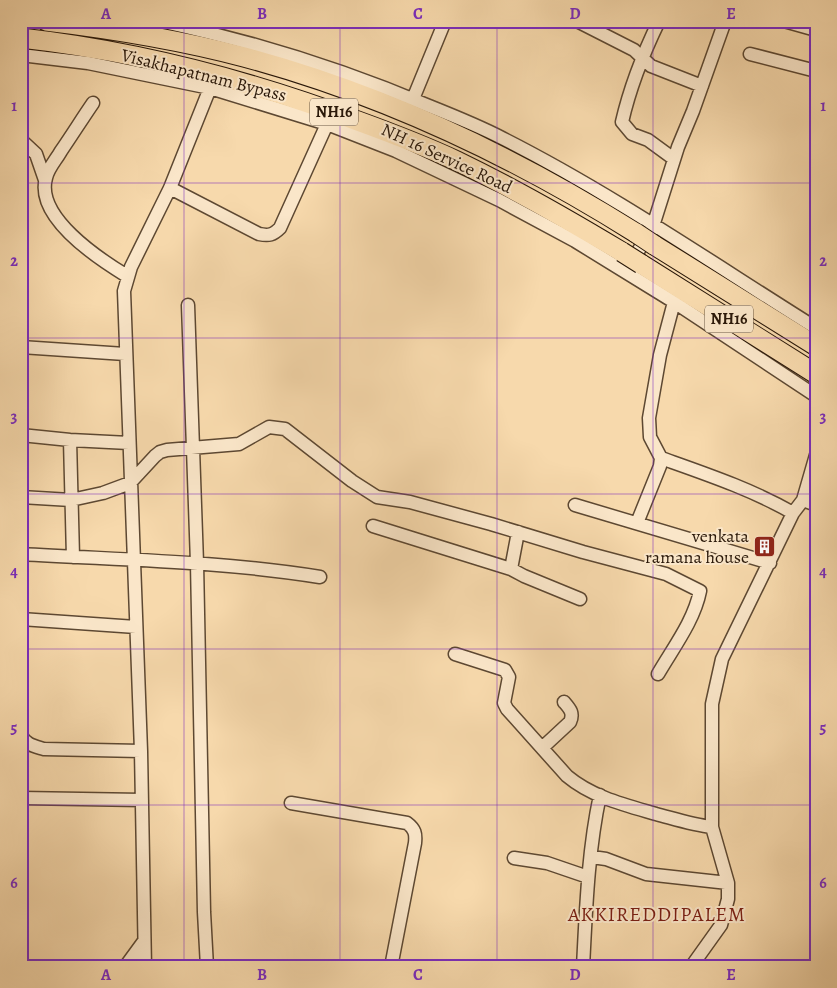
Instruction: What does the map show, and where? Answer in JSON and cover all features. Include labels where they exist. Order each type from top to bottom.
[{"type":"highway","name":"Visakhapatnam Bypass","points":[[46,21],[178,42],[244,57],[402,111],[469,141],[531,172],[636,233],[816,346]]},
{"type":"highway","name":"Visakhapatnam Bypass","points":[[21,38],[76,44],[149,58],[243,82],[310,103],[387,132],[456,161],[532,200],[622,252],[633,269]]},
{"type":"highway","name":"NH16","points":[[633,269],[816,374]]},
{"type":"street","points":[[159,21],[260,45],[323,65],[413,99],[510,142],[600,192],[816,328]]},
{"type":"street","points":[[413,99],[445,21]]},
{"type":"street","points":[[578,21],[634,50],[651,66],[702,86]]},
{"type":"street","points":[[659,21],[642,57],[626,101],[622,122],[632,134],[648,140],[674,159]]},
{"type":"street","points":[[633,269],[654,226],[674,159],[725,21]]},
{"type":"street","points":[[784,21],[816,30]]},
{"type":"street","name":"NH 16 Service Road","points":[[21,54],[88,63],[210,88],[326,124],[396,152],[499,200],[575,241],[633,269],[674,302],[816,396]]},
{"type":"street","points":[[750,54],[816,72]]},
{"type":"street","points":[[145,967],[141,752],[124,291],[127,276],[170,188],[210,88]]},
{"type":"street","points":[[45,180],[93,103]]},
{"type":"street","points":[[170,188],[259,234],[267,236],[274,234],[280,228],[326,124]]},
{"type":"street","points":[[21,140],[36,154],[45,180],[48,203],[59,222],[83,246],[102,261],[127,276]]},
{"type":"street","points":[[637,523],[660,466],[661,458],[650,437],[649,418],[660,355],[674,302]]},
{"type":"street","points":[[188,305],[197,563],[204,912],[207,967]]},
{"type":"street","points":[[21,347],[125,354]]},
{"type":"street","points":[[21,497],[71,500],[103,493],[130,483],[160,452],[193,447],[239,444],[269,427],[285,429],[352,481],[377,497],[410,502],[666,574],[700,591],[698,602],[689,621],[658,674]]},
{"type":"street","points":[[21,435],[129,443]]},
{"type":"street","points":[[70,440],[73,557]]},
{"type":"street","points":[[691,967],[720,925],[728,899],[728,883],[712,827],[712,704],[722,659],[793,513],[803,500],[816,456]]},
{"type":"street","points":[[661,458],[734,484],[768,499],[793,513]]},
{"type":"street","points":[[803,500],[816,505]]},
{"type":"street","points":[[576,505],[770,563]]},
{"type":"street","points":[[372,526],[511,569],[580,599]]},
{"type":"street","points":[[511,569],[518,532]]},
{"type":"street","points":[[21,554],[266,568],[320,576]]},
{"type":"street","points":[[21,619],[136,627]]},
{"type":"street","points":[[455,654],[505,670],[509,677],[504,703],[507,709],[578,785],[633,807],[696,825],[712,827]]},
{"type":"street","points":[[542,748],[570,722],[572,712],[564,702]]},
{"type":"street","points":[[21,735],[24,741],[32,746],[44,748],[141,752]]},
{"type":"street","points":[[583,967],[588,877],[592,857],[593,828],[600,795]]},
{"type":"street","points":[[21,798],[142,800]]},
{"type":"street","points":[[292,803],[407,823],[413,827],[416,834],[413,856],[391,967]]},
{"type":"street","points":[[592,857],[606,859],[646,874],[728,883]]},
{"type":"street","points":[[514,858],[546,862],[588,877]]},
{"type":"street","points":[[125,967],[144,941]]},
{"type":"place","name":"venkata ramana house","points":[[765,546]]},
{"type":"district","name":"AKKIREDDIPALEM","points":[[657,914]]}]
